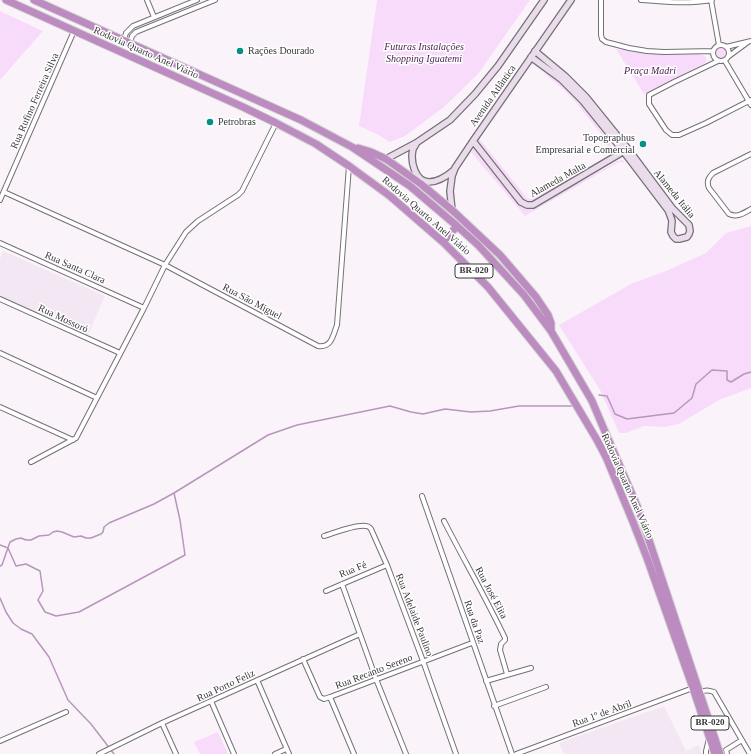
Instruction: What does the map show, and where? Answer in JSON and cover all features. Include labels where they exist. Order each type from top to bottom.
[{"type":"highway","name":"Rodovia Quarto Anel Viário","points":[[6,0],[276,123],[316,144],[390,196],[443,242],[488,287],[556,371],[606,457],[648,558],[721,752]]},
{"type":"highway","name":"Rodovia Quarto Anel Viário","points":[[34,0],[301,120],[352,147],[410,186],[457,226],[478,245],[524,295],[551,331],[592,401],[640,513],[697,690],[710,739],[721,752]]},
{"type":"highway","points":[[125,54],[127,41]]},
{"type":"highway","points":[[197,87],[201,75]]},
{"type":"highway","points":[[352,147],[386,159],[421,184],[452,210],[500,255],[531,292],[548,315],[551,323],[551,331]]},
{"type":"highway","points":[[443,242],[457,226]]},
{"type":"street","points":[[147,0],[154,17]]},
{"type":"street","points":[[127,41],[126,33],[133,26],[197,0]]},
{"type":"street","points":[[127,41],[136,32],[214,0]]},
{"type":"street","name":"Avenida Atlântica","points":[[386,159],[416,143],[450,120],[498,66],[544,0]]},
{"type":"street","name":"Avenida Atlântica","points":[[452,210],[450,191],[452,176],[455,168],[571,0]]},
{"type":"street","points":[[601,0],[600,35],[606,42],[629,48],[664,52],[713,51],[719,45],[726,46],[751,41]]},
{"type":"street","points":[[641,0],[673,3],[712,0],[719,45]]},
{"type":"street","name":"Rua Rufino Ferreira Silva","points":[[0,200],[74,31]]},
{"type":"street","points":[[725,61],[750,102],[706,124],[679,135],[672,135],[666,130],[649,104],[649,95],[718,61],[725,61],[729,56],[751,41]]},
{"type":"street","points":[[726,46],[729,51],[729,56]]},
{"type":"street","name":"Alameda Itália","points":[[531,57],[571,88],[628,149],[668,210],[672,221],[671,232],[673,236],[679,240],[689,234],[689,225],[672,208],[628,149],[586,97],[565,76],[535,51]]},
{"type":"street","points":[[713,51],[714,57],[718,61]]},
{"type":"street","points":[[31,462],[74,440],[77,436],[165,265],[186,232],[192,226],[242,191],[276,123]]},
{"type":"street","name":"Alameda Malta","points":[[473,141],[521,202],[527,205],[533,205],[628,149]]},
{"type":"street","points":[[416,143],[413,150],[413,166],[415,172],[423,181],[436,181],[445,177],[455,168]]},
{"type":"street","points":[[751,154],[713,173],[709,176],[708,184],[709,188],[732,216],[751,209]]},
{"type":"street","name":"Rua São Miguel","points":[[4,192],[165,265],[318,346],[323,347],[331,341],[337,325],[349,166]]},
{"type":"street","points":[[672,221],[680,216]]},
{"type":"street","name":"Rua Santa Clara","points":[[0,243],[144,308]]},
{"type":"street","name":"Rua Mossoró","points":[[0,299],[120,353]]},
{"type":"street","points":[[0,353],[97,398]]},
{"type":"street","points":[[0,407],[74,440]]},
{"type":"street","name":"Rua da Paz","points":[[422,496],[472,643],[512,754]]},
{"type":"street","name":"Rua José Elita","points":[[444,521],[492,610],[505,638],[501,644],[500,650],[507,674]]},
{"type":"street","name":"Rua Adelaide Paulino","points":[[324,536],[356,527],[368,526],[376,537],[423,661],[456,754]]},
{"type":"street","name":"Rua Fé","points":[[326,591],[387,565]]},
{"type":"street","points":[[342,584],[376,679],[406,754]]},
{"type":"street","name":"Rua Porto Feliz","points":[[100,754],[162,723],[360,634]]},
{"type":"street","name":"Rua Recanto Sereno","points":[[303,659],[320,697],[324,699],[472,643]]},
{"type":"street","points":[[486,681],[531,668]]},
{"type":"street","points":[[257,680],[289,754]]},
{"type":"street","points":[[494,706],[546,687]]},
{"type":"street","points":[[697,690],[709,690],[714,692],[750,754]]},
{"type":"street","name":"Rua 1º de Abril","points":[[516,754],[697,690]]},
{"type":"street","points":[[330,697],[354,754]]},
{"type":"street","points":[[211,701],[234,754]]},
{"type":"street","points":[[0,741],[66,712]]},
{"type":"street","points":[[162,723],[176,754]]},
{"type":"street","points":[[706,754],[710,739]]},
{"type":"street","points":[[721,752],[742,740]]},
{"type":"street","points":[[275,754],[286,749]]},
{"type":"shaded area","points":[[3,251],[105,296],[88,335],[0,296],[0,259]]},
{"type":"shaded area","points":[[664,706],[686,751],[699,745],[702,754],[564,754],[559,743]]},
{"type":"green space","name":"Futuras Instalações Shopping Iguatemi","points":[[377,0],[530,0],[478,74],[444,107],[405,136],[390,142],[359,126]]},
{"type":"green space","points":[[0,11],[43,31],[0,80]]},
{"type":"green space","points":[[718,46],[724,46],[728,50],[728,56],[724,60],[718,60],[714,56],[714,50]]},
{"type":"green space","name":"Praça Madri","points":[[616,49],[652,54],[698,54],[704,56],[707,60],[705,63],[644,94]]},
{"type":"green space","points":[[530,59],[553,75],[576,95],[614,151],[612,155],[532,202],[529,202],[523,199],[479,145],[478,139]],"holes":[[[533,64],[563,89],[602,135],[611,154],[532,199],[529,199],[480,140],[480,137],[528,66]]]},
{"type":"green space","points":[[474,148],[519,204],[527,209],[534,207],[618,161],[623,160],[625,163],[619,162],[525,216],[471,152]]},
{"type":"green space","points":[[751,226],[751,388],[719,400],[679,424],[664,427],[644,426],[626,433],[619,433],[600,390],[559,325],[631,284],[666,271],[706,253],[726,233]]},
{"type":"green space","points":[[218,732],[228,754],[200,754],[194,742]]},
{"type":"waterway","points":[[599,395],[607,396],[615,414],[627,419],[674,413],[692,398],[696,384],[712,370],[727,371],[727,380],[731,382],[744,374],[751,372]]},
{"type":"waterway","points":[[0,566],[2,565],[10,542],[16,539],[21,538],[31,540],[57,531],[74,537],[81,536],[86,538],[91,538],[101,534],[104,527],[109,523],[154,504],[174,493],[268,435],[297,425],[390,406],[423,414],[445,409],[471,412],[490,411],[519,406],[572,406]]},
{"type":"waterway","points":[[0,545],[8,548],[16,566],[26,564],[40,571],[43,591],[38,600],[45,612],[56,616],[79,612],[185,555],[174,493]]},
{"type":"waterway","points":[[0,598],[13,623],[32,634],[49,657],[68,700],[91,724],[114,754]]},
{"type":"place","name":"Rações Dourado","points":[[240,51]]},
{"type":"place","name":"Petrobras","points":[[210,122]]},
{"type":"place","name":"Topographus Empresarial e Comercial","points":[[643,144]]}]
